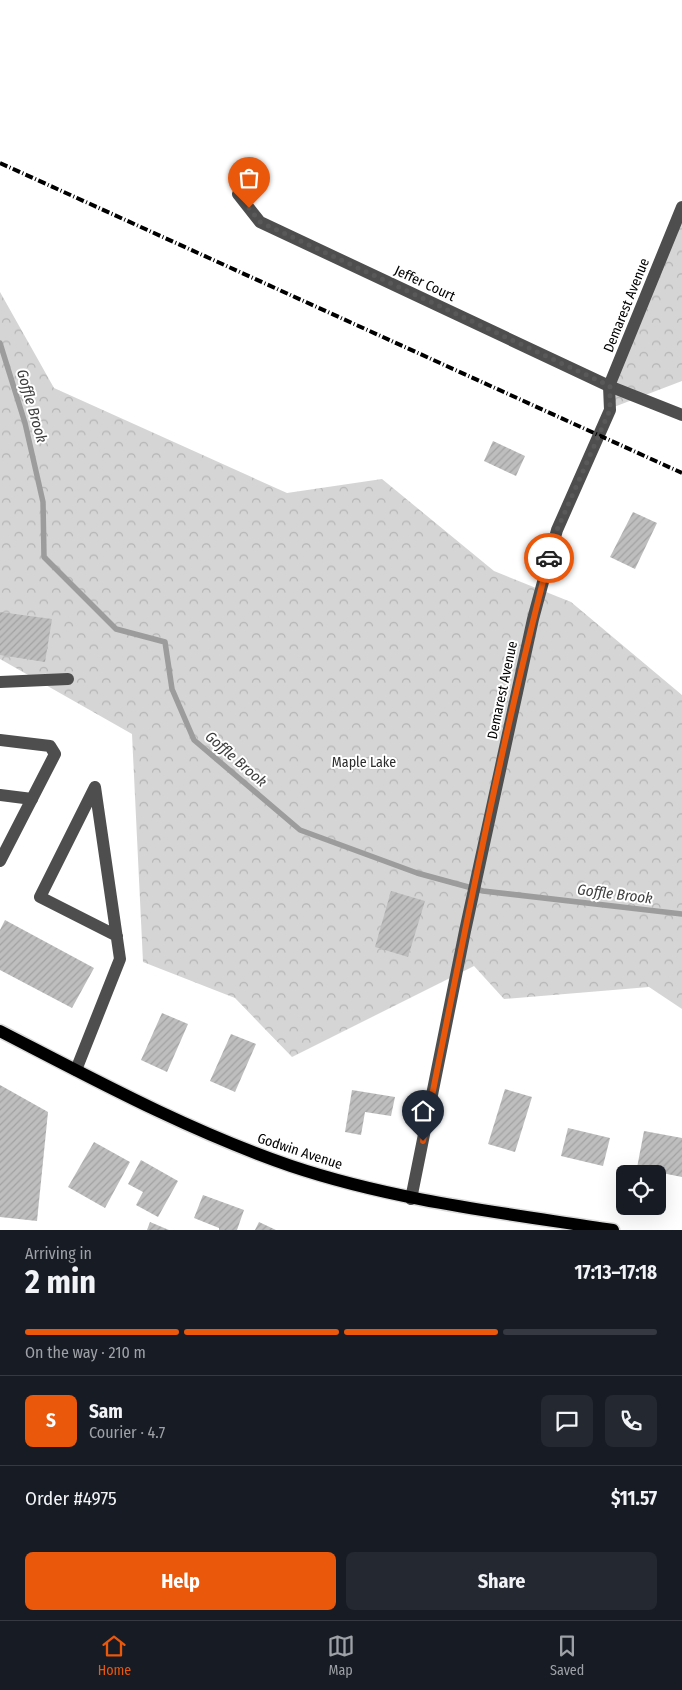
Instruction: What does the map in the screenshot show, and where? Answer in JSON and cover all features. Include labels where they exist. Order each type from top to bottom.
[{"type":"main road","name":"Godwin Avenue","points":[[0,1030],[160,1113],[216,1138],[292,1166],[411,1198],[613,1230]]},
{"type":"street","name":"Jeffer Court","points":[[238,194],[260,222],[610,386],[682,415]]},
{"type":"street","name":"Demarest Avenue","points":[[411,1198],[465,931],[533,619],[557,530],[610,410],[610,386],[682,207]]},
{"type":"street","points":[[0,682],[68,679]]},
{"type":"street","points":[[0,740],[50,746],[55,751],[54,758],[0,861]]},
{"type":"street","points":[[76,1070],[120,959],[117,936],[95,787],[40,897],[117,936]]},
{"type":"street","points":[[0,795],[32,799]]},
{"type":"green space","points":[[682,203],[682,381],[606,410]]},
{"type":"green space","name":"Maple Lake","points":[[0,292],[54,388],[287,493],[382,479],[494,571],[571,602],[682,695],[682,1009],[649,987],[504,999],[474,966],[292,1057],[235,998],[143,962],[132,734],[0,659]]},
{"type":"building","points":[[493,441],[525,456],[516,476],[484,461]]},
{"type":"building","points":[[633,512],[657,523],[635,569],[610,557]]},
{"type":"building","points":[[0,612],[52,619],[45,662],[0,655]]},
{"type":"building","points":[[391,891],[425,901],[408,957],[375,947]]},
{"type":"building","points":[[5,920],[94,968],[72,1008],[0,970],[0,930]]},
{"type":"building","points":[[162,1013],[188,1024],[167,1072],[141,1060]]},
{"type":"building","points":[[231,1034],[256,1044],[235,1092],[210,1081]]},
{"type":"building","points":[[0,1085],[48,1112],[37,1221],[0,1217]]},
{"type":"building","points":[[505,1089],[532,1097],[515,1152],[488,1144]]},
{"type":"building","points":[[352,1090],[395,1097],[391,1116],[365,1112],[361,1135],[345,1132]]},
{"type":"building","points":[[568,1128],[610,1138],[603,1166],[561,1156]]},
{"type":"building","points":[[644,1131],[682,1138],[682,1177],[666,1174],[666,1165],[638,1165]]},
{"type":"building","points":[[94,1142],[130,1162],[105,1208],[68,1187]]},
{"type":"building","points":[[141,1160],[178,1181],[158,1217],[136,1205],[143,1192],[128,1184]]},
{"type":"building","points":[[203,1195],[244,1210],[237,1230],[219,1230],[219,1228],[194,1218]]},
{"type":"building","points":[[150,1222],[169,1230],[147,1230]]},
{"type":"building","points":[[259,1222],[276,1230],[255,1230]]},
{"type":"waterway","name":"Goffle Brook","points":[[0,343],[25,423],[43,502],[44,557],[116,629],[165,642],[172,689],[194,740],[300,830],[417,873],[483,891],[682,914]]},
{"type":"railway","points":[[0,163],[682,473]]},
{"type":"way so far","points":[[249,208],[260,222],[610,386],[610,410],[588,456],[557,530],[549,558]]},
{"type":"route","points":[[423,1141],[465,931],[533,619],[549,558]]}]
